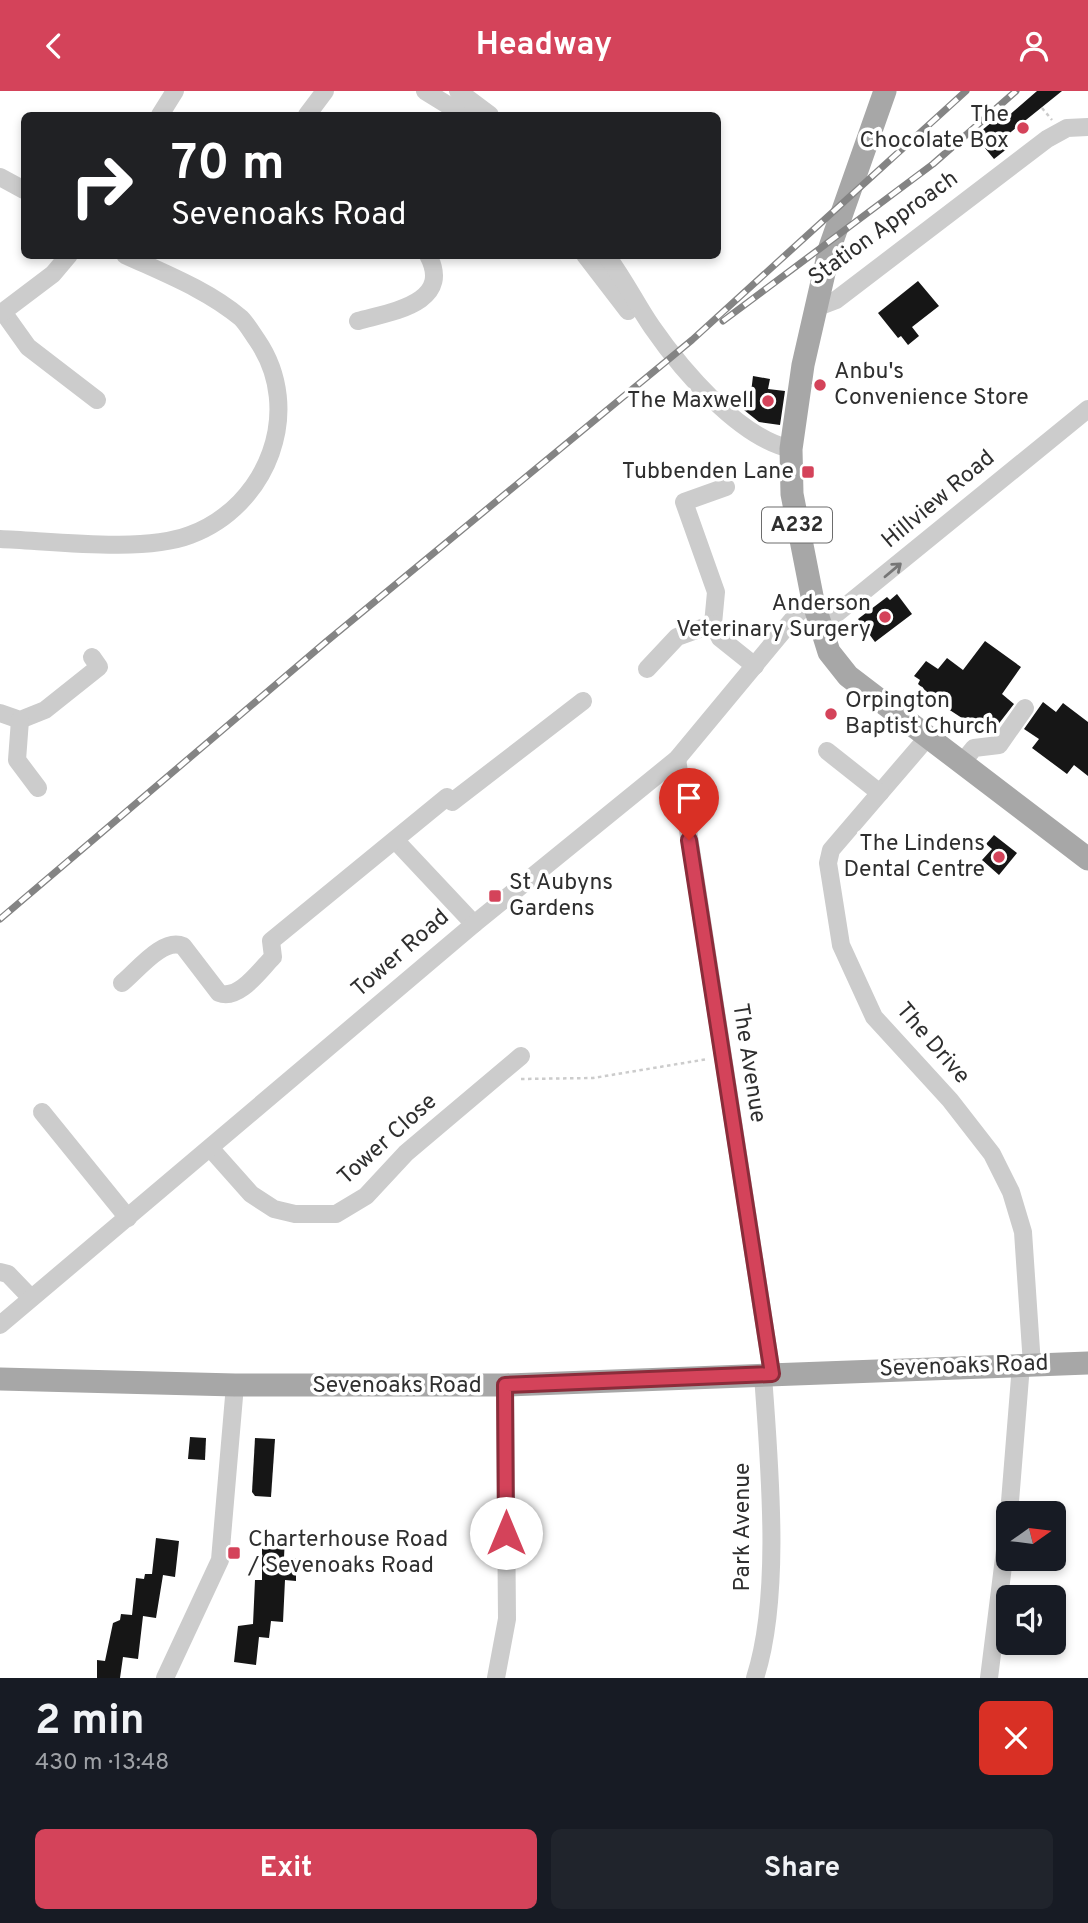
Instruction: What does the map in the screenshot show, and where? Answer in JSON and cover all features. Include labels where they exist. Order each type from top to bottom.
[{"type":"main road","name":"A232","points":[[885,91],[830,247],[815,308],[791,449],[792,493],[813,601],[829,652],[840,669],[1088,859]]},
{"type":"main road","name":"Sevenoaks Road","points":[[0,1379],[235,1385],[505,1385],[1088,1363]]},
{"type":"street","points":[[162,112],[175,91]]},
{"type":"street","points":[[309,112],[325,91]]},
{"type":"street","points":[[425,91],[459,112]]},
{"type":"street","points":[[457,91],[486,112]]},
{"type":"street","name":"Station Approach","points":[[815,308],[836,300],[1047,139],[1084,122]]},
{"type":"street","points":[[0,177],[21,188]]},
{"type":"street","points":[[66,259],[53,274],[2,313],[27,347],[97,400]]},
{"type":"street","points":[[0,539],[142,543],[188,536],[223,520],[254,487],[274,447],[279,402],[269,358],[243,320],[206,295],[133,259]]},
{"type":"street","points":[[358,321],[410,306],[423,299],[433,277],[429,259]]},
{"type":"street","points":[[588,259],[628,311]]},
{"type":"street","points":[[609,259],[632,291],[654,330],[706,391],[738,421],[769,443],[791,449]]},
{"type":"street","name":"Hillview Road","points":[[821,627],[1088,409]]},
{"type":"street","points":[[726,487],[684,502],[716,592],[713,624],[720,638],[755,666]]},
{"type":"street","name":"Tower Road","points":[[0,1325],[474,924],[677,759],[798,613],[813,601]]},
{"type":"street","points":[[647,669],[677,637],[713,624]]},
{"type":"street","points":[[0,713],[20,720],[45,710],[99,667],[92,657]]},
{"type":"street","points":[[122,983],[166,946],[178,944],[183,946],[219,993],[231,995],[273,957],[271,941],[447,797],[452,802],[583,701]]},
{"type":"street","points":[[961,764],[974,748],[999,745],[1025,708]]},
{"type":"street","points":[[20,720],[17,760],[38,787]]},
{"type":"street","name":"The Drive","points":[[927,738],[831,849],[828,863],[841,945],[874,1017],[950,1100],[992,1154],[1011,1192],[1023,1232],[1026,1365],[1010,1501]]},
{"type":"street","points":[[827,751],[880,793]]},
{"type":"street","name":"The Avenue","points":[[677,759],[767,1374]]},
{"type":"street","points":[[396,841],[474,924]]},
{"type":"street","name":"Tower Close","points":[[211,1149],[251,1194],[274,1209],[295,1214],[337,1214],[366,1196],[406,1153],[516,1061]]},
{"type":"street","points":[[42,1112],[128,1218]]},
{"type":"street","points":[[0,1272],[8,1274],[32,1298]]},
{"type":"street","name":"Park Avenue","points":[[755,1678],[769,1581],[771,1513],[767,1374]]},
{"type":"street","points":[[165,1678],[220,1560],[235,1385]]},
{"type":"street","points":[[496,1678],[507,1619],[505,1385]]},
{"type":"street","points":[[989,1678],[1002,1571]]},
{"type":"path","points":[[516,1061],[522,1080],[593,1078],[722,1056]]},
{"type":"building","points":[[1037,91],[1062,91],[1006,136],[1008,148],[994,159],[975,136],[1004,112],[1007,117]]},
{"type":"building","points":[[918,281],[939,306],[912,327],[919,336],[908,345],[901,336],[898,338],[878,313]]},
{"type":"building","name":"The Maxwell","points":[[753,376],[770,379],[768,389],[785,391],[780,425],[759,422],[729,398],[750,401]]},
{"type":"building","name":"Anderson Veterinary Surgery","points":[[897,594],[912,614],[875,642],[858,619],[887,597],[890,600]]},
{"type":"building","points":[[985,641],[1021,667],[1002,694],[1014,704],[990,735],[968,717],[965,720],[942,705],[918,684],[920,680],[914,676],[926,661],[938,669],[947,658],[963,670]]},
{"type":"building","points":[[1043,702],[1056,712],[1063,703],[1088,722],[1088,776],[1074,765],[1067,774],[1032,748],[1039,739],[1024,729]]},
{"type":"building","name":"The Lindens Dental Centre","points":[[994,835],[1017,853],[999,875],[982,860],[992,849],[986,844]]},
{"type":"building","points":[[190,1437],[206,1438],[205,1460],[188,1459]]},
{"type":"building","points":[[255,1438],[275,1439],[271,1497],[255,1496],[252,1492]]},
{"type":"building","points":[[262,1535],[285,1535],[284,1558],[296,1558],[296,1581],[285,1580],[283,1622],[271,1621],[269,1638],[259,1637],[256,1665],[234,1662],[238,1626],[253,1624],[255,1580],[262,1580]]},
{"type":"building","points":[[156,1538],[179,1541],[175,1577],[163,1575],[156,1618],[143,1616],[138,1659],[123,1657],[120,1678],[97,1678],[97,1660],[105,1661],[113,1623],[120,1620],[121,1614],[132,1615],[136,1578],[144,1579],[145,1574],[152,1574]]},
{"type":"railway","points":[[0,919],[327,641],[692,340],[966,91]]},
{"type":"railway","points":[[723,321],[933,164],[1016,91]]},
{"type":"place","name":"The Chocolate Box","points":[[1023,128]]},
{"type":"place","name":"Anbu's Convenience Store","points":[[820,385]]},
{"type":"place","name":"The Maxwell","points":[[768,401]]},
{"type":"place","name":"Tubbenden Lane","points":[[808,472]]},
{"type":"place","name":"Anderson Veterinary Surgery","points":[[885,617]]},
{"type":"place","name":"Orpington Baptist Church","points":[[831,714]]},
{"type":"place","name":"The Lindens Dental Centre","points":[[999,857]]},
{"type":"place","name":"St Aubyns Gardens","points":[[495,896]]},
{"type":"place","name":"Charterhouse Road / Sevenoaks Road","points":[[234,1553]]},
{"type":"route","points":[[506,1533],[505,1385],[772,1374],[689,840]]}]
